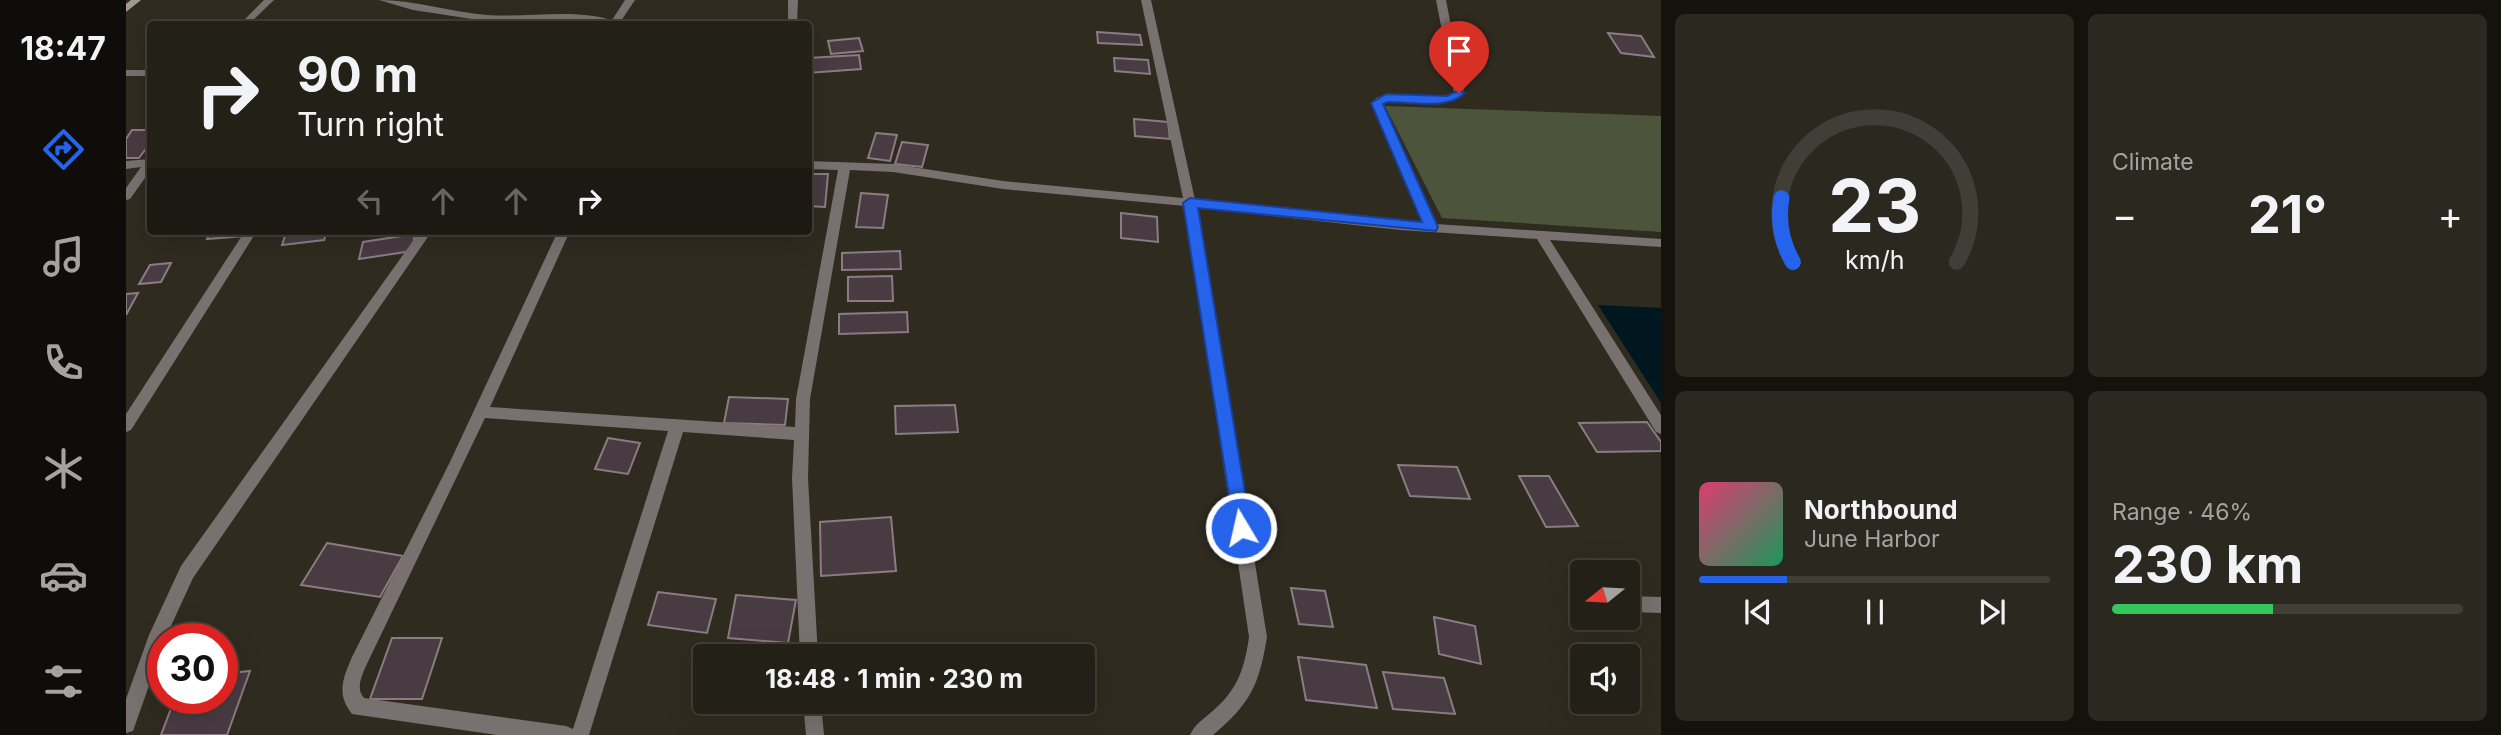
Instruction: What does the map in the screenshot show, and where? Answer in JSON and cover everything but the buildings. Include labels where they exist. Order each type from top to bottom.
[{"type":"street","points":[[126,9],[136,0]]},
{"type":"street","points":[[247,21],[269,0]]},
{"type":"street","points":[[384,0],[478,16],[599,21]]},
{"type":"street","points":[[616,21],[631,0]]},
{"type":"street","points":[[793,0],[793,21]]},
{"type":"street","points":[[1146,0],[1190,203],[1258,637],[1252,677],[1236,704],[1199,735]]},
{"type":"street","points":[[1431,227],[1377,106],[1380,100],[1386,98],[1450,99],[1459,93],[1441,0]]},
{"type":"street","points":[[126,73],[147,73]]},
{"type":"street","points":[[126,165],[147,164]]},
{"type":"street","points":[[812,165],[892,168],[1003,185],[1401,226],[1661,243]]},
{"type":"street","points":[[808,644],[803,582],[803,399],[845,165]]},
{"type":"street","points":[[126,196],[147,168]]},
{"type":"street","points":[[126,426],[248,235]]},
{"type":"street","points":[[126,724],[158,635],[187,572],[423,235]]},
{"type":"street","points":[[562,235],[358,663],[349,688],[351,699],[359,707],[566,735]]},
{"type":"street","points":[[1541,235],[1661,428]]},
{"type":"street","points":[[480,412],[802,434]]},
{"type":"street","points":[[580,735],[677,426]]},
{"type":"street","points":[[1640,604],[1661,605]]},
{"type":"street","points":[[813,714],[815,735]]},
{"type":"green space","points":[[1385,106],[1661,116],[1661,232],[1442,218]]},
{"type":"water","points":[[1598,305],[1661,308],[1661,403]]},
{"type":"route","points":[[1241,528],[1190,203],[1431,227],[1377,103],[1386,98],[1450,99],[1456,98],[1459,93]]}]
